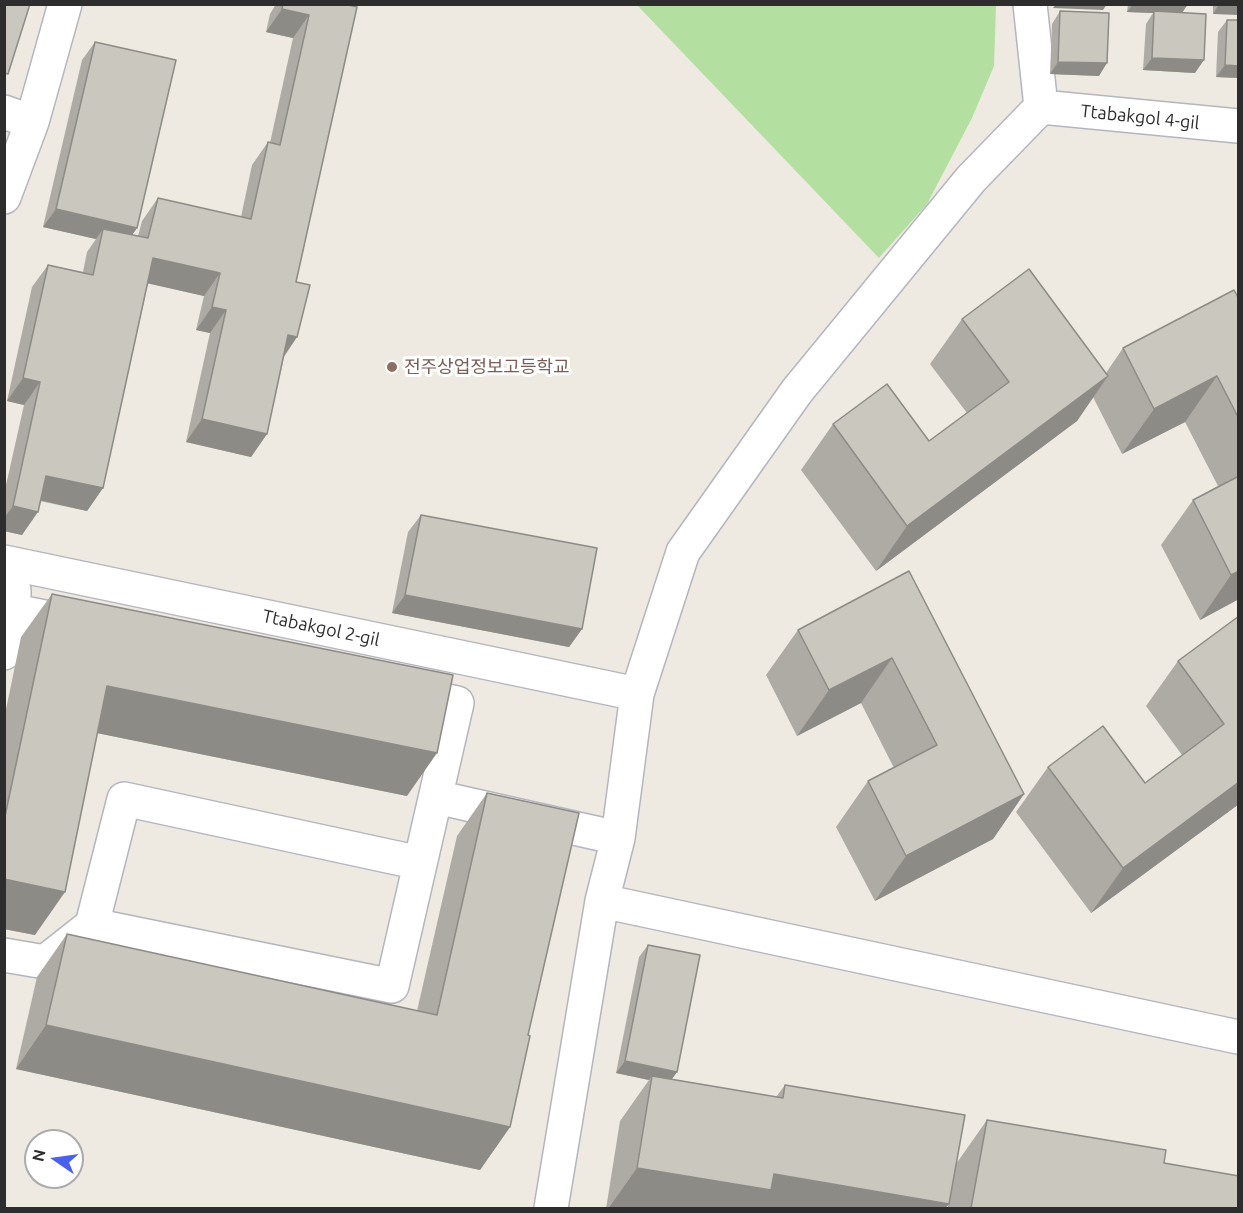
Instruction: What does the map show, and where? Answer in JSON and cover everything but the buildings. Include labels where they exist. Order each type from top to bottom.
[{"type":"street","points":[[4,197],[18,117],[65,4]]},
{"type":"street","points":[[550,1209],[602,901],[618,838],[637,694],[683,552],[797,391],[972,178],[1041,107],[1030,4]]},
{"type":"street","name":"Ttabakgol 4-gil","points":[[1041,107],[1239,126]]},
{"type":"street","points":[[4,653],[14,611],[9,563]]},
{"type":"street","name":"Ttabakgol 2-gil","points":[[9,563],[637,694]]},
{"type":"street","points":[[14,611],[107,630]]},
{"type":"street","points":[[92,925],[392,986],[458,703],[376,686]]},
{"type":"street","points":[[436,797],[618,838]]},
{"type":"street","points":[[4,955],[45,962],[92,925],[124,799],[420,863]]},
{"type":"street","points":[[602,901],[1239,1037]]},
{"type":"green space","points":[[637,5],[996,5],[994,66],[972,118],[927,204],[879,258]]},
{"type":"place","name":"전주상업정보고등학교","points":[[392,367]]}]
